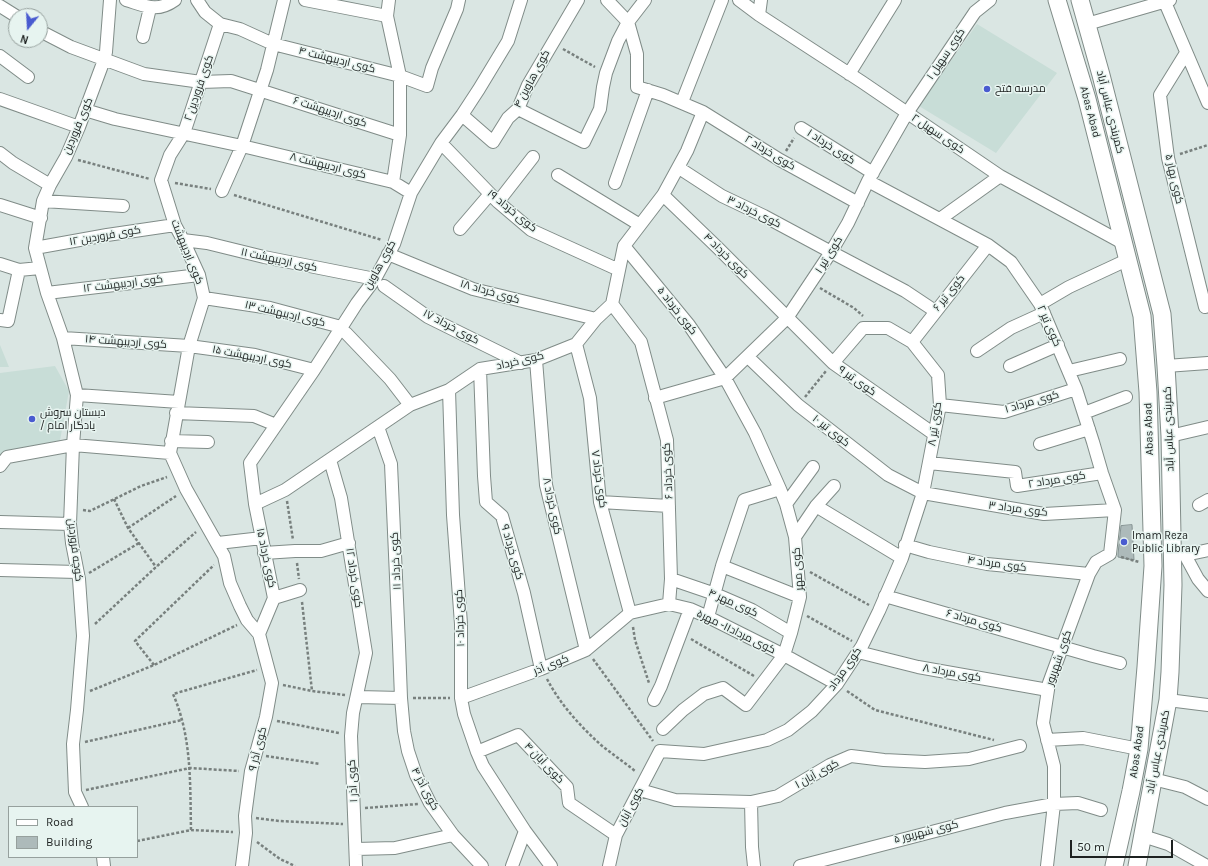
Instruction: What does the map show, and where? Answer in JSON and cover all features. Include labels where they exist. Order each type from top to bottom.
[{"type":"main road","name":"Abas Abad","points":[[1057,0],[1087,99],[1142,316],[1148,392],[1153,566],[1146,667],[1139,749],[1114,866]]},
{"type":"main road","name":"کمربندی عباس آباد","points":[[1080,0],[1162,314],[1166,366],[1170,436],[1173,585],[1170,672],[1168,700],[1137,866]]},
{"type":"main road","points":[[1066,30],[1087,24]]},
{"type":"street","name":"کوی فروردین","points":[[35,248],[43,201],[50,185],[66,157],[79,127],[104,60],[110,0]]},
{"type":"street","points":[[126,0],[150,8],[166,7],[175,0]]},
{"type":"street","points":[[197,0],[205,12],[220,24]]},
{"type":"street","points":[[222,191],[242,146],[260,90],[284,0]]},
{"type":"street","points":[[305,0],[387,16]]},
{"type":"street","points":[[389,0],[387,16],[400,76],[400,135],[393,182]]},
{"type":"street","name":"کوی اردیبهشت ۴","points":[[220,24],[240,30],[273,44],[400,76],[427,86],[432,68],[459,0]]},
{"type":"street","name":"کوی هاوین","points":[[255,504],[250,463],[314,370],[379,283],[411,192],[441,143],[462,115],[508,41],[521,0]]},
{"type":"street","name":"کوی هاوین ۴","points":[[462,115],[492,142],[508,118],[518,108],[528,85],[578,0]]},
{"type":"street","points":[[606,0],[628,22],[637,54],[637,87],[648,90],[615,183]]},
{"type":"street","points":[[518,108],[584,142],[600,109],[606,73],[618,41],[628,22],[645,0]]},
{"type":"street","points":[[682,102],[722,0]]},
{"type":"street","name":"کوی سهیل ۲","points":[[739,0],[759,15],[1000,176],[1123,243]]},
{"type":"street","points":[[759,15],[761,0]]},
{"type":"street","points":[[849,74],[895,0]]},
{"type":"street","name":"کوی سهیل ۱","points":[[907,113],[974,12],[990,0]]},
{"type":"street","points":[[1087,24],[1166,1],[1186,53],[1208,103]]},
{"type":"street","points":[[143,37],[150,8]]},
{"type":"street","name":"کوی فروردین ۲","points":[[160,180],[170,155],[184,133],[220,24]]},
{"type":"street","name":"کوی اردیبهشت ۶","points":[[48,35],[71,47],[144,74],[201,82],[231,81],[400,135]]},
{"type":"street","name":"کوی بهار ۵","points":[[1186,53],[1160,95],[1168,158],[1205,307],[1208,306]]},
{"type":"street","points":[[0,56],[28,77]]},
{"type":"street","name":"کوی خرداد ۲","points":[[648,90],[682,102],[703,112],[780,160],[858,203]]},
{"type":"street","points":[[0,99],[79,127]]},
{"type":"street","name":"کوی اردیبهشت ۸","points":[[86,110],[115,119],[242,146],[393,182],[411,192]]},
{"type":"street","points":[[612,304],[624,246],[663,195],[679,168],[703,112]]},
{"type":"street","name":"کوی تیر ۱","points":[[725,378],[787,318],[831,252],[858,203],[870,177],[907,113]]},
{"type":"street","name":"کوی خرداد ۱","points":[[801,128],[870,177]]},
{"type":"street","name":"کوی خرداد ۱۹","points":[[441,143],[494,198],[531,230],[619,270]]},
{"type":"street","points":[[0,153],[13,163],[50,185]]},
{"type":"street","points":[[460,229],[494,198],[533,157]]},
{"type":"street","name":"کوی خرداد ۳","points":[[679,168],[722,196],[764,216],[905,291],[935,311]]},
{"type":"street","points":[[558,176],[640,225]]},
{"type":"street","points":[[940,219],[1000,176]]},
{"type":"street","name":"کوی تیر ۲","points":[[870,177],[940,219],[988,245],[1011,262],[1042,308],[1076,389],[1115,510],[1110,554]]},
{"type":"street","name":"کوی اردیبهشت","points":[[160,180],[175,225],[199,275],[204,298],[189,346],[170,447]]},
{"type":"street","name":"کوی خرداد ۴","points":[[663,195],[787,318]]},
{"type":"street","points":[[43,201],[123,206]]},
{"type":"street","points":[[0,205],[41,218]]},
{"type":"street","name":"کوی فروردین ۱۲","points":[[35,248],[175,225]]},
{"type":"street","name":"کوی اردیبهشت ۱۱","points":[[183,240],[207,243],[379,283]]},
{"type":"street","name":"کوی تیر ۶","points":[[912,342],[988,245]]},
{"type":"street","name":"کوی خرداد ۵","points":[[624,246],[690,325],[725,378]]},
{"type":"street","name":"کوچه فروردین","points":[[35,248],[47,293],[63,338],[77,395],[73,445],[70,524],[78,576],[83,636],[73,744],[75,792],[82,806]]},
{"type":"street","name":"کوی خرداد ۱۸","points":[[391,249],[473,289],[596,319]]},
{"type":"street","points":[[977,351],[1042,308],[1068,287],[1127,260]]},
{"type":"street","points":[[0,264],[19,270],[40,268]]},
{"type":"street","points":[[0,320],[8,321],[19,270]]},
{"type":"street","name":"کوی اردیبهشت ۱۲","points":[[47,293],[199,275]]},
{"type":"street","name":"کوی خرداد ۱۷","points":[[379,283],[428,317],[521,363]]},
{"type":"street","name":"کوی اردیبهشت ۱۳","points":[[204,298],[270,308],[344,330]]},
{"type":"street","name":"کوی خرداد","points":[[255,504],[285,490],[410,405],[449,390],[480,369],[536,360],[576,344],[596,319],[612,304]]},
{"type":"street","name":"کوی خرداد ۶","points":[[612,304],[641,342],[667,440],[671,579],[669,604]]},
{"type":"street","name":"کوی تیر ۹","points":[[787,318],[833,363],[934,434]]},
{"type":"street","name":"کوی تیر ۸","points":[[833,363],[863,328],[888,328],[912,342],[938,375],[940,405],[923,493]]},
{"type":"street","points":[[344,330],[390,379],[410,405]]},
{"type":"street","name":"کوی اردیبهشت ۱۴","points":[[63,338],[189,346]]},
{"type":"street","name":"کوی خرداد ۷","points":[[576,344],[590,398],[600,502],[630,613]]},
{"type":"street","points":[[1010,366],[1058,345]]},
{"type":"street","name":"کوی اردیبهشت ۱۵","points":[[189,346],[255,355],[314,370]]},
{"type":"street","name":"کوی تیر ۱۰","points":[[748,357],[798,405],[888,475],[923,493]]},
{"type":"street","points":[[1069,371],[1120,359]]},
{"type":"street","name":"کوی خرداد ۸","points":[[536,360],[546,485],[586,650]]},
{"type":"street","points":[[1166,366],[1208,363]]},
{"type":"street","name":"کوی خرداد ۹","points":[[480,369],[486,502],[502,516],[524,593],[541,669]]},
{"type":"street","points":[[655,398],[725,378]]},
{"type":"street","name":"کوی مهر","points":[[663,729],[683,710],[704,694],[723,688],[746,705],[765,682],[784,655],[800,597],[795,537],[786,504],[755,433],[725,378]]},
{"type":"street","name":"کوی مرداد ۱","points":[[940,405],[1004,412],[1076,389]]},
{"type":"street","name":"کوی خرداد ۱۰","points":[[449,390],[453,515],[461,624],[461,698],[464,714],[483,766],[525,831],[551,866]]},
{"type":"street","points":[[77,395],[254,416],[276,425]]},
{"type":"street","points":[[1084,413],[1126,397]]},
{"type":"street","name":"کوی خرداد ۱۱","points":[[378,427],[391,464],[400,645],[400,698]]},
{"type":"street","points":[[1170,436],[1208,427]]},
{"type":"street","points":[[1040,444],[1089,429]]},
{"type":"street","points":[[0,466],[7,458],[73,445],[170,447],[208,442]]},
{"type":"street","points":[[170,447],[178,472],[186,489],[224,556],[230,583],[247,620],[259,634]]},
{"type":"street","name":"کوی خرداد ۱۲","points":[[330,460],[341,498],[366,653],[358,696]]},
{"type":"street","name":"کوی مرداد ۲","points":[[929,463],[1015,472],[1017,486],[1102,473]]},
{"type":"street","points":[[786,504],[812,467]]},
{"type":"street","points":[[795,537],[816,506],[834,486]]},
{"type":"street","points":[[708,617],[722,566],[744,500],[780,489]]},
{"type":"street","name":"کوی مرداد ۳","points":[[923,493],[1044,514],[1115,510]]},
{"type":"street","name":"کوی مرداد","points":[[660,751],[704,754],[767,740],[788,730],[812,711],[837,684],[860,649],[879,611],[902,558],[923,493]]},
{"type":"street","points":[[600,502],[669,506]]},
{"type":"street","name":"کوی خرداد ۱۵","points":[[255,504],[274,598],[259,634]]},
{"type":"street","points":[[816,506],[902,558]]},
{"type":"street","points":[[0,522],[70,524]]},
{"type":"street","points":[[218,543],[262,538]]},
{"type":"street","points":[[264,553],[320,551],[349,543]]},
{"type":"street","name":"کوی مرداد ۴","points":[[905,545],[928,552],[987,564],[1089,574]]},
{"type":"street","points":[[1208,550],[1185,555],[1198,579],[1208,591]]},
{"type":"street","name":"کوی شهریور","points":[[1047,866],[1054,804],[1054,766],[1043,723],[1049,683],[1089,574],[1096,562],[1110,554]]},
{"type":"street","points":[[722,566],[800,597]]},
{"type":"street","points":[[0,570],[78,576]]},
{"type":"street","name":"کوی مهر ۴","points":[[671,579],[715,594],[752,610],[791,633]]},
{"type":"street","points":[[274,598],[300,590]]},
{"type":"street","name":"کوی مرداد ۶","points":[[885,596],[1120,663]]},
{"type":"street","name":"کوی مرداد۱۱- مهر۵","points":[[630,613],[669,604],[690,610],[708,617],[784,655],[837,684]]},
{"type":"street","points":[[654,700],[661,686],[690,610]]},
{"type":"street","name":"کوی آذر","points":[[461,698],[541,669],[586,650],[630,613]]},
{"type":"street","name":"کوی آذر ۹","points":[[242,866],[246,833],[245,816],[251,771],[266,717],[272,683],[269,667],[259,634]]},
{"type":"street","name":"کوی مرداد ۸","points":[[860,649],[918,667],[1048,690]]},
{"type":"street","points":[[358,696],[400,698]]},
{"type":"street","name":"کوی آذر ۱","points":[[356,866],[356,824],[351,736],[353,713],[358,696]]},
{"type":"street","name":"کوی آذر ۴","points":[[400,698],[408,751],[416,775],[430,803],[453,835],[482,866]]},
{"type":"street","points":[[1168,700],[1208,704]]},
{"type":"street","name":"کوی آبان ۴","points":[[477,752],[518,735],[567,787],[569,803],[616,835]]},
{"type":"street","points":[[1047,740],[1083,738],[1139,749]]},
{"type":"street","name":"کوی آبان ۱","points":[[642,785],[675,800],[751,802],[778,796],[830,765],[851,756],[884,760],[925,762],[969,759],[1020,746]]},
{"type":"street","name":"کوی آبان","points":[[609,866],[616,835],[660,751]]},
{"type":"street","points":[[1153,779],[1185,787],[1208,798]]},
{"type":"street","points":[[751,802],[754,866]]},
{"type":"street","name":"کوی شهریور ۵","points":[[800,866],[1005,813],[1054,804],[1078,803],[1101,810]]},
{"type":"street","points":[[512,866],[525,831]]},
{"type":"street","points":[[356,849],[395,848],[453,835]]},
{"type":"street","points":[[1143,836],[1168,844],[1207,866]]},
{"type":"path","name":"کوی خرداد ۱","points":[[780,160],[801,128]]},
{"type":"path","points":[[1168,158],[1208,145]]},
{"type":"path","points":[[66,157],[145,178],[222,191],[391,249]]},
{"type":"path","points":[[811,283],[854,308],[876,328]]},
{"type":"path","points":[[798,405],[833,363]]},
{"type":"path","points":[[70,508],[90,511],[141,486],[178,472]]},
{"type":"path","points":[[128,528],[186,489]]},
{"type":"path","points":[[114,499],[128,528],[156,567]]},
{"type":"path","points":[[83,636],[156,567],[206,523]]},
{"type":"path","points":[[78,576],[139,543]]},
{"type":"path","points":[[1110,554],[1153,566]]},
{"type":"path","points":[[154,665],[135,641],[224,556]]},
{"type":"path","points":[[798,565],[879,611]]},
{"type":"path","points":[[796,610],[860,649]]},
{"type":"path","points":[[78,695],[154,665],[247,620]]},
{"type":"path","points":[[681,634],[765,682]]},
{"type":"path","points":[[586,650],[660,751]]},
{"type":"path","points":[[191,830],[190,768],[180,709],[173,694],[269,667]]},
{"type":"path","points":[[541,669],[550,685],[581,726],[642,785]]},
{"type":"path","points":[[272,683],[312,691],[358,696]]},
{"type":"path","points":[[837,684],[875,710],[1020,746]]},
{"type":"path","points":[[400,698],[461,698]]},
{"type":"path","points":[[266,717],[281,723],[307,726],[351,736]]},
{"type":"path","points":[[73,744],[182,720]]},
{"type":"path","points":[[256,755],[320,764]]},
{"type":"path","points":[[75,792],[190,768],[251,771]]},
{"type":"path","points":[[355,809],[430,803]]},
{"type":"path","points":[[245,816],[279,821],[356,824]]},
{"type":"path","points":[[138,841],[191,830],[246,833],[280,859],[295,866]]},
{"type":"shaded area","name":"مدرسه فتح","points":[[977,24],[1057,73],[996,153],[919,106]]},
{"type":"shaded area","points":[[0,345],[9,367],[0,367]]},
{"type":"shaded area","name":"دبستان سروش / یادگار امام","points":[[55,366],[69,391],[59,446],[0,457],[0,373]]},
{"type":"building","name":"Imam Reza Public Library","points":[[1132,525],[1134,560],[1118,557],[1121,526]]},
{"type":"place","name":"مدرسه فتح","points":[[987,89]]},
{"type":"place","name":"دبستان سروش / یادگار امام","points":[[32,419]]},
{"type":"place","name":"Imam Reza Public Library","points":[[1124,542]]}]
